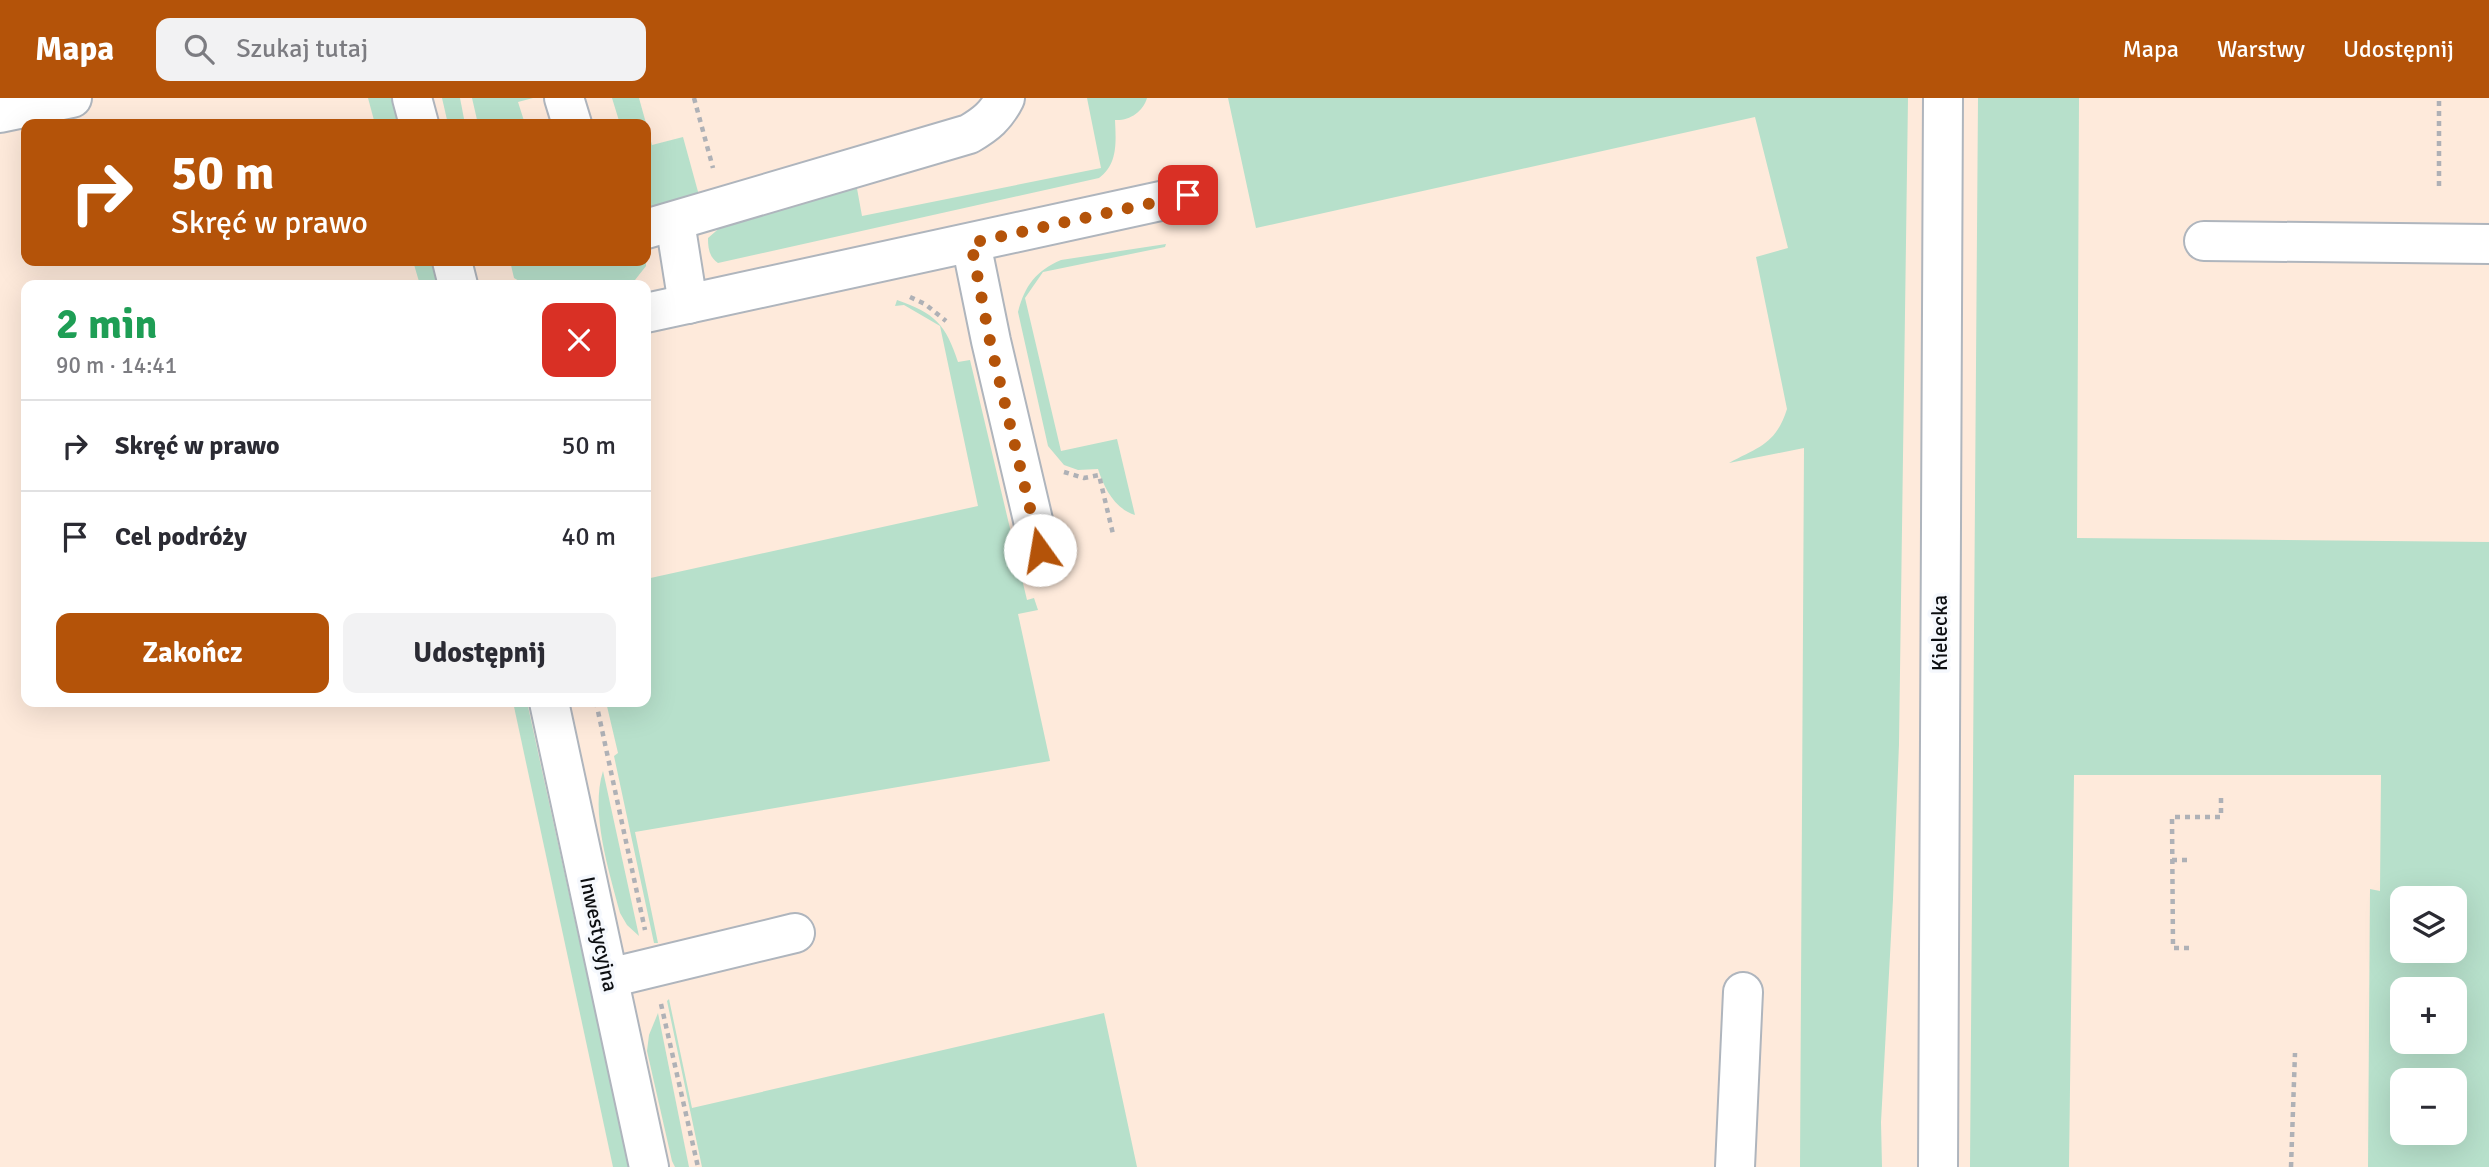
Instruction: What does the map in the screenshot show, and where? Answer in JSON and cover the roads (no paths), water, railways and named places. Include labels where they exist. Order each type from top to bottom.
[{"type":"main road","points":[[0,113],[72,98]]},
{"type":"main road","points":[[412,98],[417,119]]},
{"type":"main road","points":[[564,98],[570,119]]},
{"type":"main road","points":[[688,304],[661,225],[969,134],[988,123],[1005,98]]},
{"type":"main road","name":"Kielecka","points":[[1938,1167],[1943,98]]},
{"type":"main road","points":[[651,312],[1188,195]]},
{"type":"main road","points":[[2204,241],[2489,244]]},
{"type":"main road","points":[[971,243],[990,341],[1040,550]]},
{"type":"main road","name":"Inwestycyjna","points":[[550,707],[649,1167]]},
{"type":"main road","points":[[608,978],[795,933]]},
{"type":"main road","points":[[1735,1167],[1743,992]]}]
